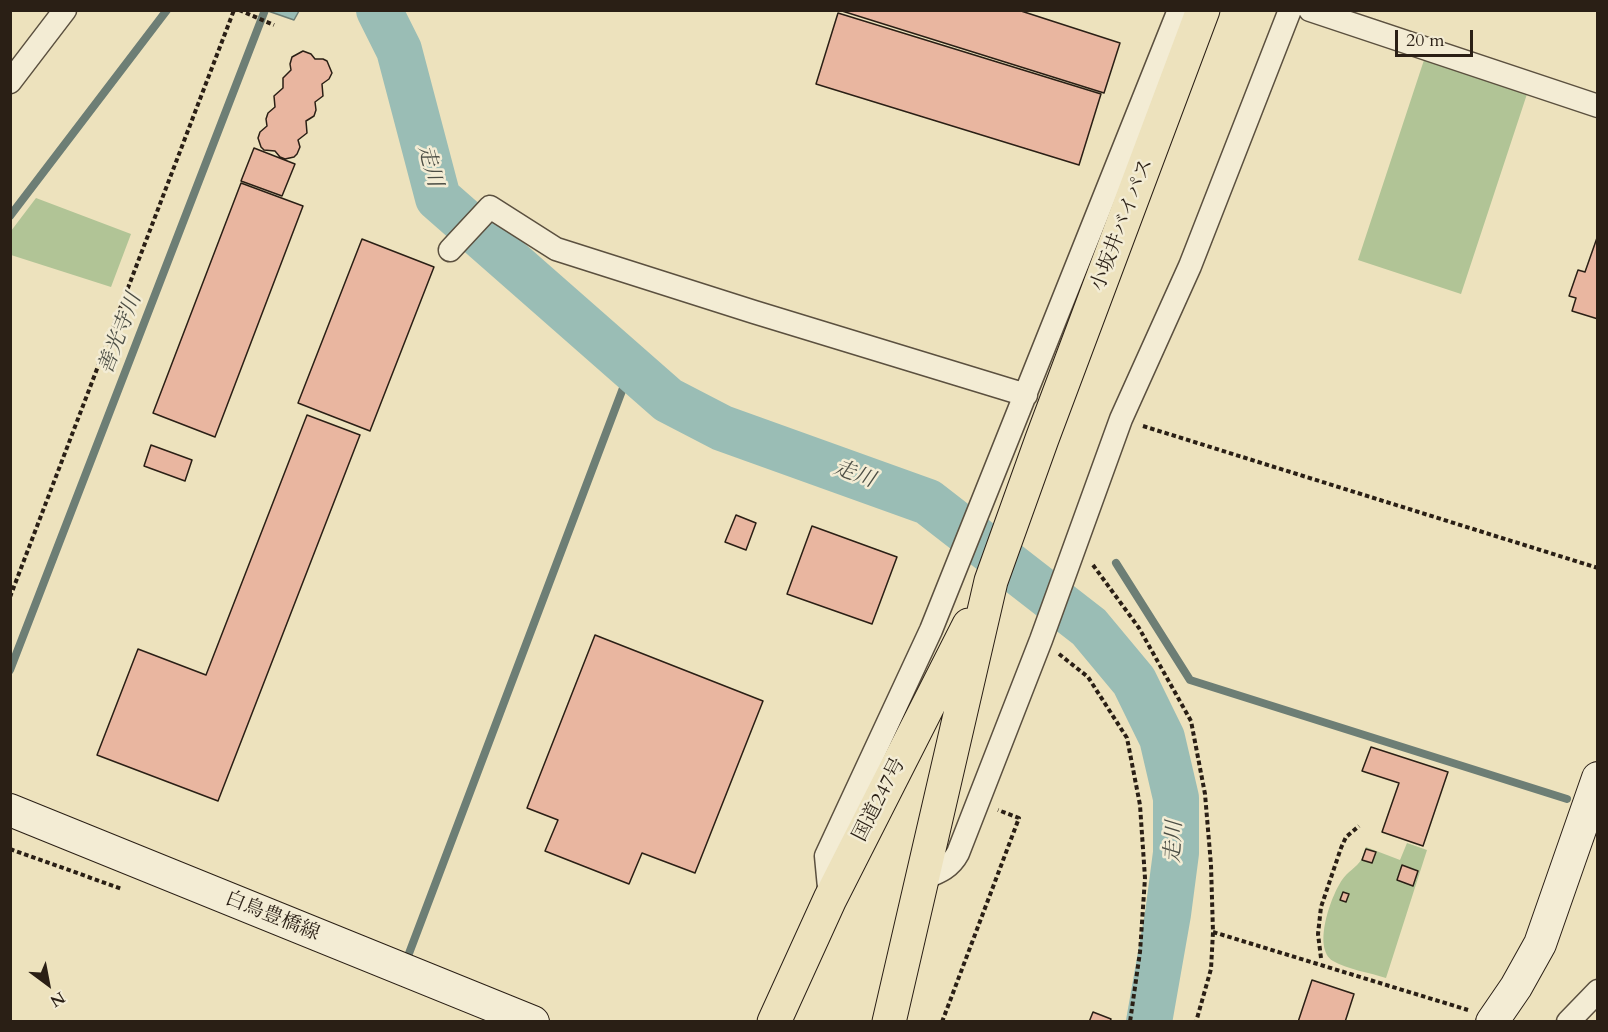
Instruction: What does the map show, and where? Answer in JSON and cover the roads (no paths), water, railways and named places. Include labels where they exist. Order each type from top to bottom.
[{"type":"highway","name":"小坂井バイパス","points":[[1042,439],[1203,10]]},
{"type":"highway","name":"国道247号","points":[[889,1022],[991,581],[1042,439]]},
{"type":"highway","name":"国道247号","points":[[774,1022],[830,899],[991,581]]},
{"type":"main road","points":[[1496,1021],[1540,944],[1598,778]]},
{"type":"main road","name":"白鳥豊橋線","points":[[10,810],[533,1022]]},
{"type":"street","points":[[10,82],[65,10]]},
{"type":"street","points":[[830,899],[826,856],[931,630],[1179,10]]},
{"type":"street","points":[[924,878],[943,871],[953,862],[978,803],[1041,640],[1121,419],[1190,266],[1290,10]]},
{"type":"street","points":[[1310,10],[1598,106]]},
{"type":"street","points":[[450,250],[490,207],[556,249],[754,312],[1026,394]]},
{"type":"street","points":[[1568,1022],[1598,991]]},
{"type":"water","points":[[268,11],[299,11],[294,20]]},
{"type":"waterway","points":[[10,216],[167,10]]},
{"type":"waterway","name":"善光寺川","points":[[10,670],[265,10]]},
{"type":"waterway","name":"走川","points":[[379,10],[399,50],[438,198],[668,400],[722,428],[928,502],[1089,627],[1134,681],[1162,738],[1176,798],[1176,853],[1149,1022]]},
{"type":"waterway","points":[[408,956],[631,367]]},
{"type":"waterway","points":[[1116,563],[1190,680],[1567,799]]}]
